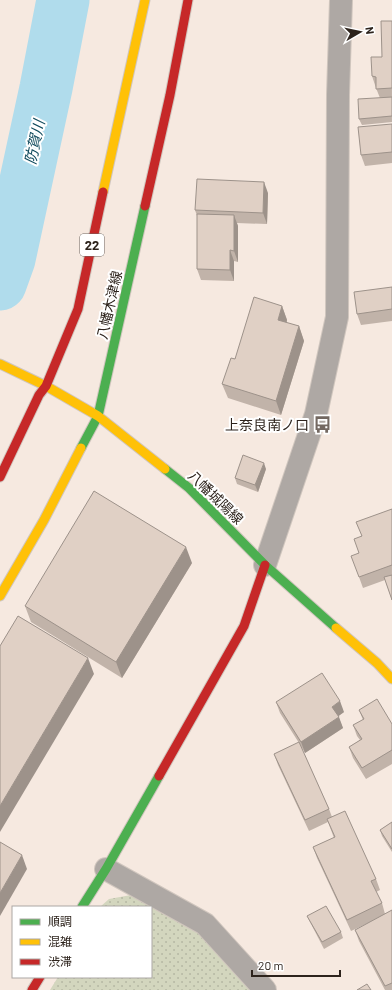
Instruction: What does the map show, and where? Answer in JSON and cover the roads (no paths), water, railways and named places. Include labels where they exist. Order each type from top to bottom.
[{"type":"main road","name":"22","points":[[0,477],[39,395],[46,386],[78,309],[145,0]]},
{"type":"main road","name":"八幡木津線","points":[[0,596],[44,520],[98,416],[170,95],[188,0]]},
{"type":"main road","name":"八幡城陽線","points":[[4,366],[46,386],[98,416],[189,488],[265,565],[376,663],[392,679]]},
{"type":"main road","points":[[83,906],[106,869],[244,626],[265,565]]},
{"type":"main road","points":[[32,990],[39,978]]},
{"type":"street","points":[[265,565],[316,414],[337,317],[338,95],[341,0]]},
{"type":"street","points":[[106,869],[205,924],[265,990]]},
{"type":"waterway","name":"防賀川","points":[[0,284],[9,259],[46,88],[63,0]]},
{"type":"place","name":"上奈良南ノ口","points":[[322,424]]}]
